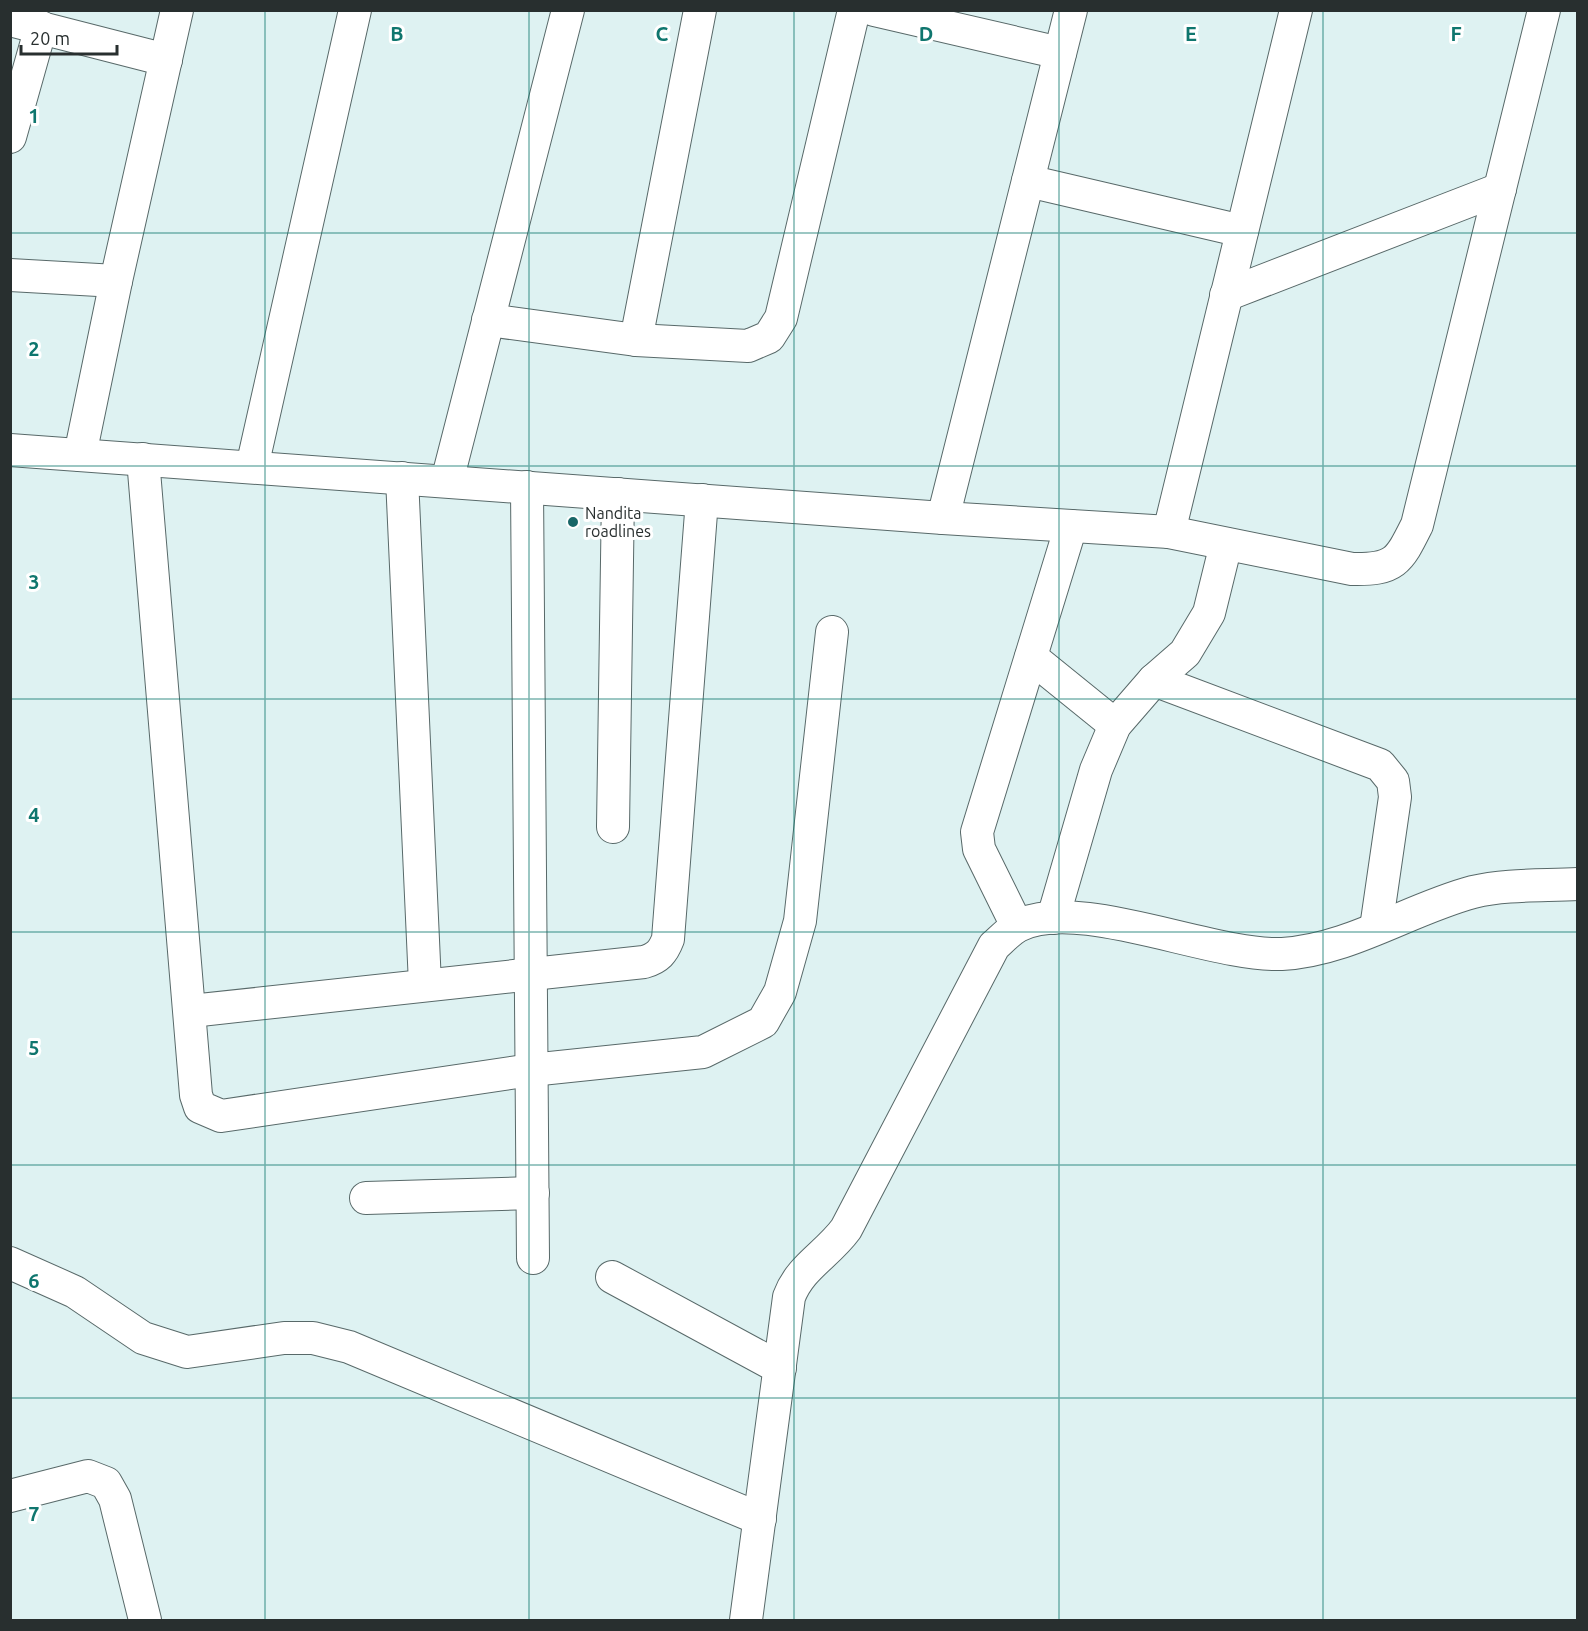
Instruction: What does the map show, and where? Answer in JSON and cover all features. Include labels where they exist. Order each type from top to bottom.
[{"type":"street","points":[[80,455],[116,281],[177,10]]},
{"type":"street","points":[[252,467],[355,10]]},
{"type":"street","points":[[447,481],[568,10]]},
{"type":"street","points":[[636,340],[700,10]]},
{"type":"street","points":[[488,320],[636,340],[748,346],[769,337],[781,318],[854,10]]},
{"type":"street","points":[[874,10],[1060,53]]},
{"type":"street","points":[[943,518],[1071,10]]},
{"type":"street","points":[[1169,532],[1296,10]]},
{"type":"street","points":[[10,450],[943,518],[1169,532],[1352,569],[1377,570],[1401,557],[1417,525],[1544,10]]},
{"type":"street","points":[[10,20],[166,60]]},
{"type":"street","points":[[10,137],[41,27]]},
{"type":"street","points":[[1028,181],[1242,231]]},
{"type":"street","points":[[1226,296],[1500,189]]},
{"type":"street","points":[[10,275],[116,281]]},
{"type":"street","points":[[142,459],[191,1011],[196,1095],[200,1107],[222,1116],[531,1070],[703,1052],[764,1022],[780,992],[800,921],[832,632]]},
{"type":"street","points":[[402,478],[425,984]]},
{"type":"street","points":[[527,488],[533,1258]]},
{"type":"street","points":[[613,827],[618,494]]},
{"type":"street","points":[[191,1011],[644,962],[655,959],[664,950],[668,939],[702,500]]},
{"type":"street","points":[[1017,926],[978,849],[977,832],[1071,526]]},
{"type":"street","points":[[1053,918],[1096,770],[1115,725],[1154,680],[1185,653],[1209,613],[1226,544]]},
{"type":"street","points":[[1031,657],[1115,725]]},
{"type":"street","points":[[1154,680],[1380,765],[1393,781],[1395,797],[1376,928]]},
{"type":"street","points":[[746,1620],[789,1297],[795,1280],[828,1251],[846,1229],[994,946],[1017,926],[1038,919],[1072,916],[1229,948],[1282,954],[1322,946],[1472,892],[1578,884]]},
{"type":"street","points":[[366,1198],[533,1194]]},
{"type":"street","points":[[10,1263],[75,1292],[143,1338],[187,1352],[294,1338],[313,1338],[349,1347],[760,1519]]},
{"type":"street","points":[[612,1277],[780,1368]]},
{"type":"street","points":[[10,1496],[88,1476],[106,1483],[115,1498],[145,1620]]},
{"type":"place","name":"Nandita roadlines","points":[[573,522]]}]
